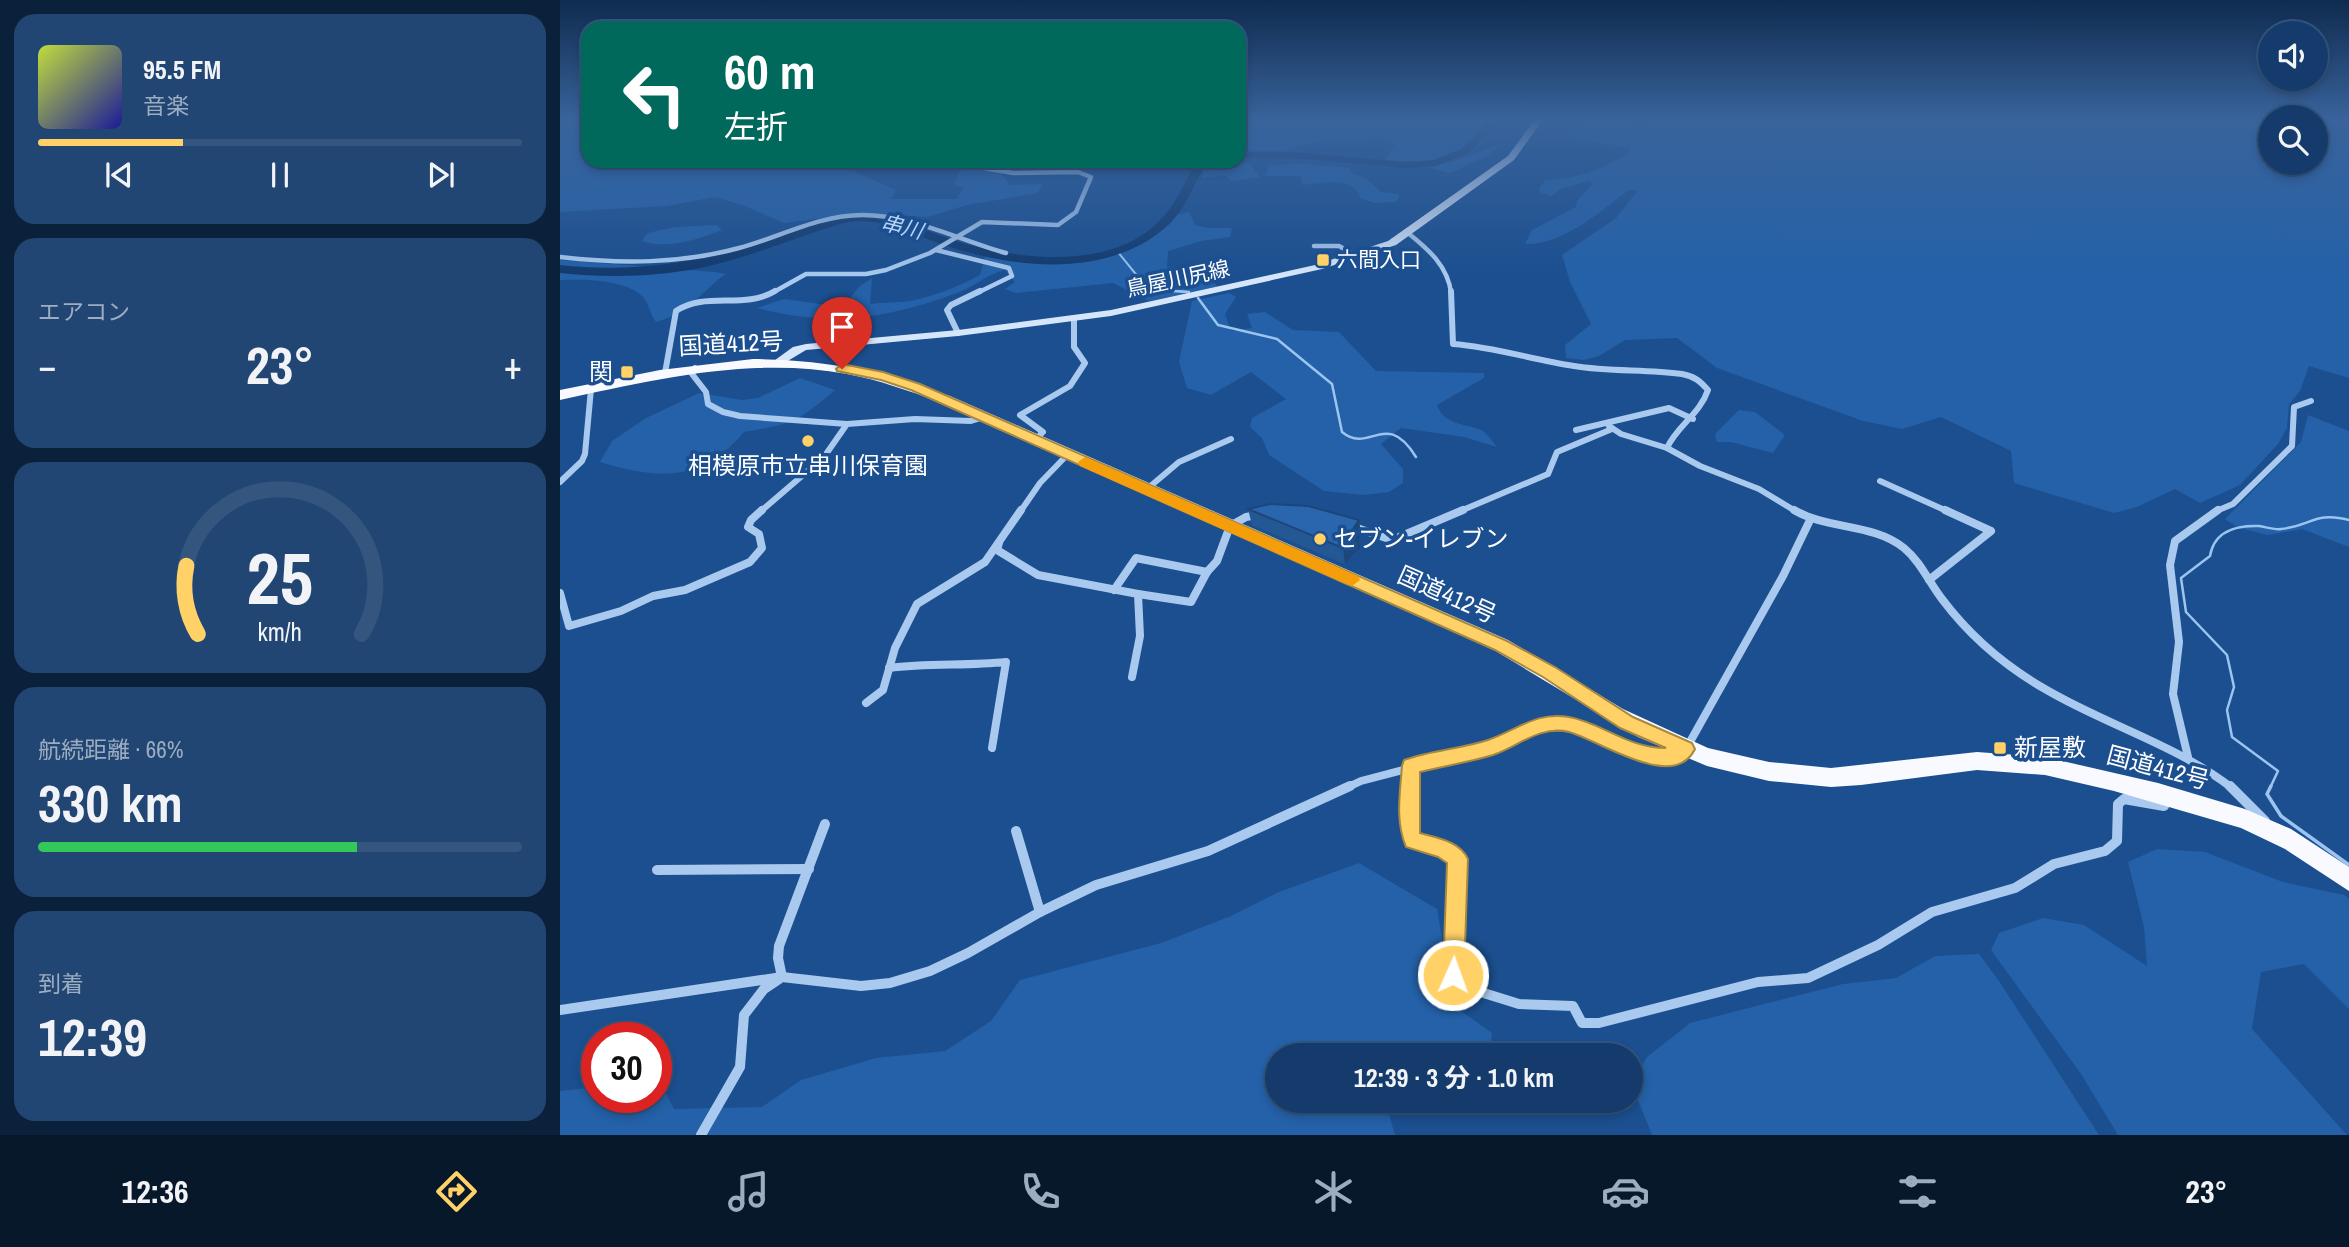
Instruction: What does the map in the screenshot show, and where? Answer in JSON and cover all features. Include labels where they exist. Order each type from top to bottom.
[{"type":"highway","name":"国道412号","points":[[560,395],[695,368],[776,363],[883,376],[984,417],[1501,645],[1549,672],[1626,723],[1686,749],[1739,766],[1825,776],[1859,776],[1957,763],[2006,761],[2093,776],[2218,810],[2272,831],[2349,880]]},
{"type":"main road","name":"鳥屋川尻線","points":[[776,363],[806,346],[958,333],[1073,318],[1167,302],[1357,256],[1392,243],[1493,171]]},
{"type":"street","points":[[665,373],[676,311],[684,304],[704,301],[736,303],[765,297],[793,279],[808,274],[872,275],[938,249],[982,222],[1046,227],[1064,223],[1087,193],[1091,177],[1078,172],[1001,171]]},
{"type":"street","points":[[560,257],[634,265],[691,260],[742,248],[808,225],[862,215],[890,217],[1006,253]]},
{"type":"street","points":[[1408,233],[1442,264],[1450,284],[1450,327],[1453,344],[1486,346],[1572,366],[1620,372],[1669,372],[1697,378],[1708,390],[1700,410],[1671,438],[1667,448]]},
{"type":"street","points":[[1314,246],[1339,246],[1357,256]]},
{"type":"street","points":[[938,249],[1009,268],[1012,272],[1012,276],[951,305],[947,310],[958,333]]},
{"type":"street","points":[[1034,440],[1043,432],[1020,415],[1070,386],[1085,363],[1074,347],[1073,318]]},
{"type":"street","points":[[695,368],[692,374],[706,392],[708,404],[723,412],[740,416],[847,424],[915,419],[971,421],[984,417]]},
{"type":"street","points":[[560,482],[582,461],[591,389]]},
{"type":"street","points":[[2188,757],[2173,694],[2179,642],[2170,565],[2175,541],[2211,513],[2233,503],[2253,487],[2292,446],[2294,407],[2311,401]]},
{"type":"street","points":[[1576,430],[1669,408],[1693,419]]},
{"type":"street","points":[[1606,423],[1621,434],[1667,448],[1706,469],[1760,490],[1811,518],[1875,533],[1900,545],[1914,558],[1968,628],[2016,671],[2068,700],[2188,757],[2249,800],[2272,831]]},
{"type":"street","points":[[560,593],[569,626],[621,611],[653,596],[685,590],[750,562],[762,548],[759,534],[748,527],[751,520],[824,457],[847,424]]},
{"type":"street","points":[[1345,524],[1392,540],[1548,474],[1558,452],[1612,429]]},
{"type":"street","points":[[1147,489],[1179,462],[1231,439]]},
{"type":"street","points":[[866,703],[883,690],[908,618],[917,604],[985,562],[1040,482],[1068,454]]},
{"type":"street","points":[[1880,481],[1991,531],[1929,580]]},
{"type":"street","points":[[1000,539],[997,550],[1038,575],[1191,602],[1207,572],[1217,561],[1230,526],[1245,517],[1269,513]]},
{"type":"street","points":[[560,1010],[782,977],[862,986],[890,983],[930,971],[1040,912],[1096,886],[1208,851],[1362,780],[1492,747],[1534,726],[1551,723],[1572,725],[1611,743],[1650,756],[1677,757],[1686,749],[1801,542],[1811,518]]},
{"type":"street","points":[[1114,590],[1136,558],[1207,572]]},
{"type":"street","points":[[1132,677],[1142,621],[1138,594]]},
{"type":"street","points":[[889,668],[928,663],[967,666],[1006,662],[992,748]]},
{"type":"street","points":[[1411,766],[1409,827],[1413,840],[1443,849],[1458,859],[1453,975],[1458,985],[1519,1004],[1573,1006],[1582,1023],[1598,1023],[1758,982],[1808,978],[1878,945],[1932,912],[2015,888],[2054,864],[2105,852],[2118,841],[2118,804],[2124,799],[2164,806],[2169,801],[2168,796]]},
{"type":"street","points":[[782,977],[779,946],[825,824]]},
{"type":"street","points":[[1016,831],[1040,912]]},
{"type":"street","points":[[657,870],[809,869]]},
{"type":"street","points":[[701,1135],[740,1067],[744,1015],[764,989],[782,977]]},
{"type":"shaded area","points":[[560,171],[854,171],[896,190],[891,199],[957,199],[963,188],[954,185],[960,171],[1000,171],[1010,185],[1042,184],[1038,193],[967,205],[927,217],[861,213],[784,223],[745,206],[715,197],[667,206],[560,212]]},
{"type":"shaded area","points":[[1203,171],[1255,171],[1260,177],[1232,181],[1224,175],[1202,178]]},
{"type":"shaded area","points":[[1267,171],[1350,171],[1365,178],[1381,192],[1398,194],[1399,198],[1396,202],[1374,203],[1360,198],[1357,191],[1344,183],[1303,185],[1300,176],[1265,176]]},
{"type":"shaded area","points":[[1592,171],[2258,171],[2258,175],[2328,175],[2328,171],[2349,171],[2349,378],[2309,366],[2300,391],[2289,404],[2287,428],[2278,444],[2240,485],[2200,503],[2175,489],[2137,507],[2114,513],[2014,483],[2011,451],[1941,417],[1902,429],[1863,421],[1717,368],[1677,338],[1625,340],[1599,356],[1584,360],[1566,358],[1565,345],[1591,324],[1570,282],[1562,255],[1616,218],[1638,190],[1628,190],[1567,233],[1539,243],[1525,244],[1532,230],[1576,207],[1577,201],[1593,184],[1588,181],[1560,189],[1552,196],[1541,193],[1539,189],[1545,180],[1567,178]]},
{"type":"shaded area","points":[[1189,212],[1195,225],[1232,228],[1230,237],[1201,241],[1168,251],[1167,267],[1210,270],[1217,287],[1149,301],[1113,283],[1015,293],[1005,289],[1015,282],[1005,270],[957,293],[882,314],[809,317],[757,308],[784,299],[842,307],[860,286],[872,278],[870,304],[928,297],[980,275],[986,253],[1033,263],[1095,259],[1131,249],[1147,241],[1161,230],[1172,216]]},
{"type":"shaded area","points":[[716,225],[722,230],[683,242],[662,244],[642,241],[648,233],[675,227]]},
{"type":"shaded area","points":[[560,260],[726,274],[688,307],[656,322],[643,297],[626,287],[603,281],[560,280]]},
{"type":"shaded area","points":[[1229,293],[1236,297],[1225,314],[1231,331],[1252,328],[1247,314],[1265,312],[1293,330],[1339,332],[1376,371],[1484,373],[1484,378],[1437,405],[1444,416],[1481,430],[1497,447],[1464,437],[1401,428],[1381,444],[1403,469],[1403,483],[1389,492],[1363,495],[1324,491],[1269,455],[1262,438],[1250,427],[1252,418],[1286,399],[1251,372],[1211,395],[1187,388],[1179,362],[1192,301]]},
{"type":"shaded area","points":[[800,378],[835,390],[794,420],[744,432],[712,460],[696,468],[660,474],[600,462],[612,441],[646,418],[699,393],[742,400],[758,398]]},
{"type":"shaded area","points":[[1739,410],[1755,412],[1785,435],[1773,453],[1731,442],[1717,442],[1715,434]]},
{"type":"shaded area","points":[[2308,415],[2349,431],[2349,547],[2302,529],[2267,535],[2237,527],[2225,519],[2301,442]]},
{"type":"shaded area","points":[[2157,849],[2205,852],[2283,882],[2344,895],[2349,899],[2349,1009],[2304,964],[2261,972],[2252,1029],[2347,1135],[2118,1135],[2081,1074],[1991,950],[1999,933],[2043,918],[2084,925],[2147,966],[2144,927],[2128,862]]},
{"type":"shaded area","points":[[1359,863],[1437,909],[1454,1006],[1492,1033],[1491,1043],[1265,1043],[1265,1113],[1389,1113],[1395,1135],[560,1135],[560,1091],[581,1089],[581,1113],[672,1113],[672,1105],[674,1109],[762,1107],[801,1080],[876,1058],[945,1051],[991,1021],[1020,980],[1161,943],[1231,916],[1279,892]]},
{"type":"shaded area","points":[[1979,954],[2099,1135],[1652,1135],[1643,1113],[1643,1064],[1647,1057],[1690,1023],[1843,984],[1896,978],[1935,956]]},
{"type":"building","points":[[1270,504],[1308,506],[1359,520],[1353,529],[1358,531],[1343,548],[1248,509]]},
{"type":"waterway","name":"串川","points":[[560,269],[619,272],[682,267],[719,259],[841,220],[863,217],[888,221],[974,250],[1002,256],[1030,260],[1087,258],[1114,252],[1139,241],[1162,225],[1174,211],[1197,171]]},
{"type":"waterway","points":[[1117,251],[1146,284],[1189,292],[1172,291]]},
{"type":"waterway","points":[[1198,298],[1218,325],[1277,339],[1332,384],[1342,432],[1352,438],[1361,439],[1387,434],[1396,436],[1416,457]]},
{"type":"waterway","points":[[2270,788],[2278,771],[2232,737],[2227,710],[2234,687],[2227,655],[2186,612],[2181,578],[2210,556],[2212,548],[2221,536],[2234,529],[2259,526],[2281,529],[2328,517],[2349,520]]},
{"type":"waterway","points":[[2270,788],[2267,794],[2281,816],[2349,865]]},
{"type":"slow traffic","points":[[1085,462],[1352,580]]},
{"type":"place","name":"六間入口","points":[[1323,260]]},
{"type":"place","name":"関","points":[[627,372]]},
{"type":"place","name":"相模原市立串川保育園","points":[[808,441]]},
{"type":"place","name":"セブン-イレブン","points":[[1320,539]]},
{"type":"place","name":"新屋敷","points":[[2000,748]]},
{"type":"route","points":[[842,369],[883,376],[915,387],[1501,645],[1549,672],[1626,723],[1686,749],[1677,757],[1650,756],[1611,743],[1572,725],[1551,723],[1534,726],[1492,747],[1411,766],[1409,827],[1413,840],[1443,849],[1458,859],[1453,975]]}]
